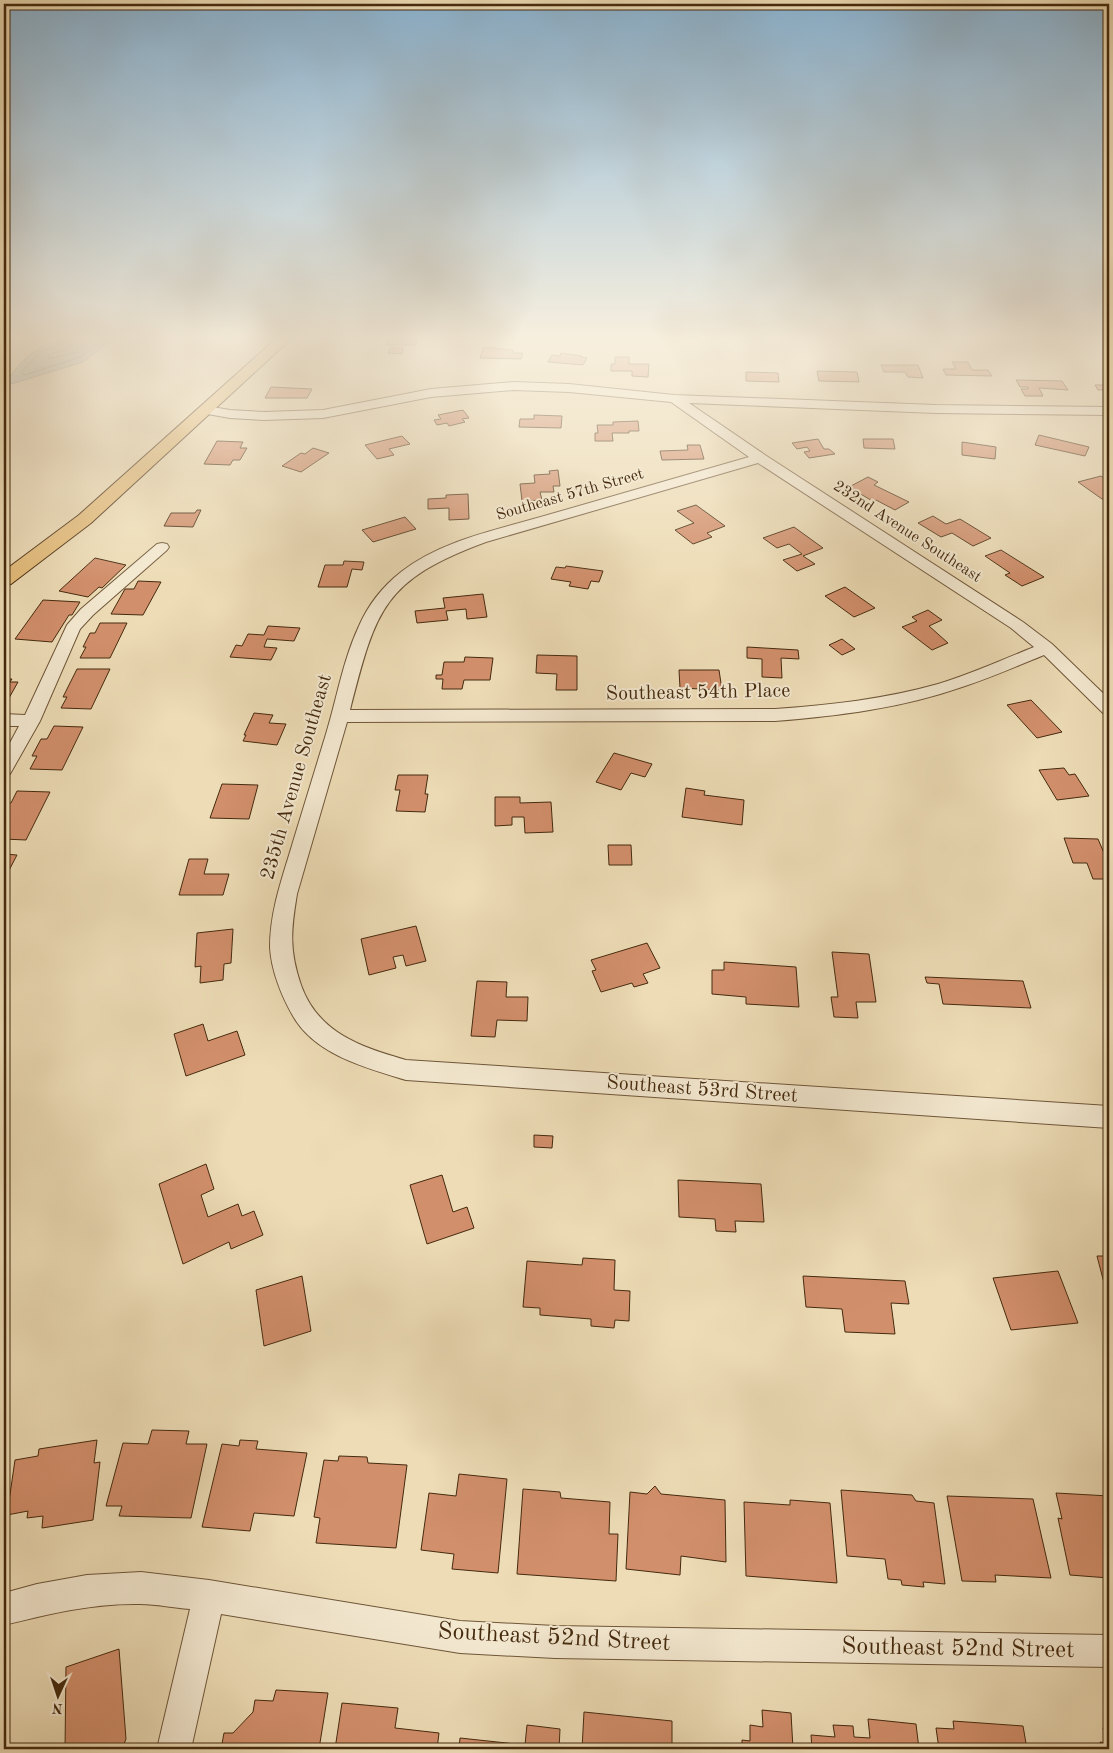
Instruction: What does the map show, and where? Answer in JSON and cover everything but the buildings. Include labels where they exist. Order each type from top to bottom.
[{"type":"main road","points":[[4,580],[85,519],[196,419]]},
{"type":"street","name":"232nd Avenue Southeast","points":[[703,419],[760,458],[985,603],[1046,648],[1109,709]]},
{"type":"street","name":"Southeast 57th Street","points":[[420,564],[481,539],[760,458]]},
{"type":"street","points":[[4,770],[31,721],[66,642],[79,619],[162,546]]},
{"type":"street","name":"235th Avenue Southeast","points":[[308,1020],[296,999],[284,969],[280,949],[287,894],[340,716],[356,650],[370,616],[400,580],[420,564]]},
{"type":"street","name":"Southeast 54th Place","points":[[340,716],[766,715],[830,711],[906,698],[944,688],[1046,648]]},
{"type":"street","points":[[4,720],[31,721]]},
{"type":"street","name":"Southeast 53rd Street","points":[[308,1020],[331,1039],[352,1051],[375,1061],[406,1070],[1109,1117]]},
{"type":"street","name":"Southeast 52nd Street","points":[[4,1609],[37,1600],[87,1591],[141,1588],[210,1596],[460,1637],[555,1642],[1109,1651]]},
{"type":"street","points":[[174,1749],[210,1596]]}]
